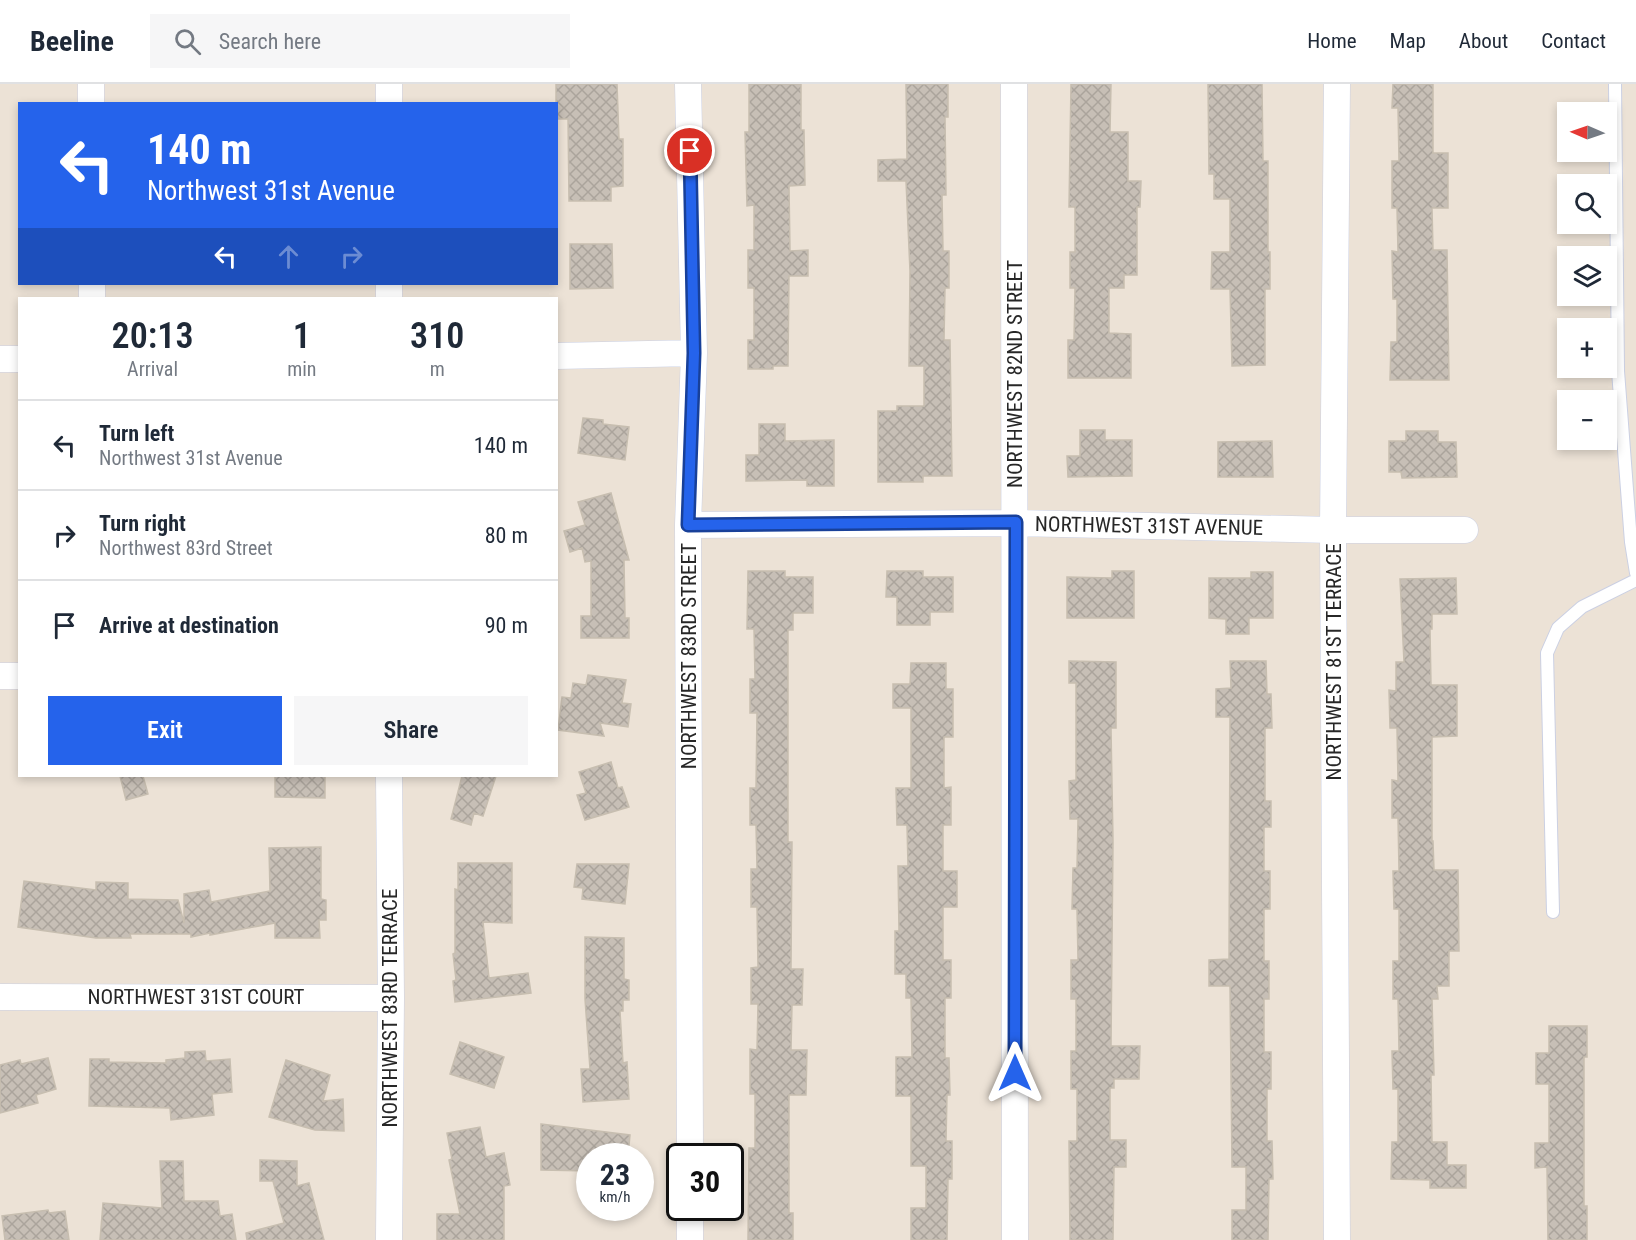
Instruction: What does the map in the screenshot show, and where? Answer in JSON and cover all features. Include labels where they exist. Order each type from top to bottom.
[{"type":"street","points":[[91,84],[91,102]]},
{"type":"street","points":[[389,84],[389,102]]},
{"type":"street","name":"NORTHWEST 83RD STREET","points":[[688,84],[694,353],[688,525],[690,1143]]},
{"type":"street","name":"NORTHWEST 82ND STREET","points":[[1014,84],[1015,1240]]},
{"type":"street","name":"NORTHWEST 81ST TERRACE","points":[[1336,1240],[1333,530],[1337,84]]},
{"type":"street","points":[[558,356],[694,353]]},
{"type":"street","points":[[0,359],[18,359]]},
{"type":"street","name":"NORTHWEST 31ST AVENUE","points":[[688,525],[1016,522],[1333,530],[1465,530]]},
{"type":"street","points":[[0,676],[18,676]]},
{"type":"street","name":"NORTHWEST 83RD TERRACE","points":[[389,777],[391,998],[389,1240]]},
{"type":"street","name":"NORTHWEST 31ST COURT","points":[[0,997],[391,998]]},
{"type":"street","points":[[690,1221],[690,1240]]},
{"type":"lane","points":[[1615,84],[1618,371],[1630,542],[1636,573]]},
{"type":"lane","points":[[1553,912],[1547,653],[1558,628],[1582,607],[1636,580]]},
{"type":"building","points":[[556,84],[617,84],[619,139],[623,139],[623,186],[611,187],[611,201],[569,201],[568,119],[558,119],[558,102],[556,102]]},
{"type":"building","points":[[749,84],[801,84],[801,130],[804,130],[805,185],[789,186],[790,251],[808,250],[808,276],[789,276],[788,366],[773,366],[773,369],[748,369],[748,340],[754,340],[754,288],[748,288],[748,250],[754,250],[754,205],[747,206],[745,132],[749,132]]},
{"type":"building","points":[[906,84],[948,84],[948,117],[945,117],[946,195],[942,195],[943,251],[949,251],[949,288],[945,288],[944,340],[950,340],[952,476],[923,476],[923,482],[878,482],[878,411],[897,411],[897,406],[924,406],[924,366],[909,366],[910,271],[906,181],[878,181],[878,160],[907,159]]},
{"type":"building","points":[[1071,84],[1111,84],[1110,132],[1128,132],[1128,181],[1141,181],[1140,207],[1137,207],[1137,275],[1124,275],[1124,288],[1109,288],[1109,333],[1131,334],[1131,378],[1068,378],[1068,340],[1074,340],[1075,288],[1070,288],[1070,252],[1075,252],[1075,207],[1069,207]]},
{"type":"building","points":[[1208,84],[1262,84],[1263,161],[1268,161],[1268,252],[1270,252],[1270,289],[1265,289],[1265,365],[1232,366],[1230,289],[1211,289],[1212,252],[1230,252],[1230,199],[1214,199],[1214,174],[1209,174]]},
{"type":"building","points":[[1393,84],[1433,84],[1433,153],[1448,153],[1448,208],[1432,208],[1433,250],[1447,250],[1449,380],[1390,380],[1391,342],[1397,342],[1397,299],[1393,299],[1392,251],[1398,252],[1397,208],[1392,208],[1392,161],[1399,161],[1398,108],[1392,108]]},
{"type":"building","points":[[570,244],[612,244],[613,288],[570,289]]},
{"type":"building","points":[[583,418],[603,420],[603,424],[629,427],[625,460],[578,453]]},
{"type":"building","points":[[759,424],[785,424],[785,441],[834,440],[834,486],[807,486],[807,480],[746,481],[746,455],[759,455]]},
{"type":"building","points":[[1080,430],[1105,430],[1105,440],[1132,440],[1132,476],[1068,477],[1067,456],[1080,456]]},
{"type":"building","points":[[1406,431],[1438,431],[1438,442],[1456,442],[1457,477],[1402,478],[1401,472],[1389,472],[1389,441],[1406,441]]},
{"type":"building","points":[[1272,441],[1273,477],[1218,477],[1218,442]]},
{"type":"building","points":[[611,493],[629,560],[624,560],[625,618],[629,618],[629,638],[581,638],[581,616],[591,616],[591,561],[585,562],[582,548],[570,552],[564,531],[585,525],[578,502]]},
{"type":"building","points":[[748,571],[785,571],[785,577],[813,577],[813,613],[793,613],[793,630],[788,630],[788,842],[792,842],[791,969],[803,969],[802,1005],[792,1005],[791,1050],[807,1050],[806,1095],[789,1095],[789,1213],[793,1213],[793,1240],[748,1240],[749,1148],[755,1148],[755,1094],[750,1094],[750,1049],[757,1050],[758,1004],[751,1004],[751,968],[758,967],[757,907],[751,907],[751,869],[757,869],[756,825],[750,825],[750,788],[756,788],[757,713],[750,713],[750,679],[755,679],[754,629],[747,629]]},
{"type":"building","points":[[887,571],[923,571],[923,577],[953,577],[953,612],[930,612],[930,625],[897,625],[897,597],[886,597]]},
{"type":"building","points":[[1112,571],[1134,571],[1134,618],[1067,618],[1067,577],[1112,578]]},
{"type":"building","points":[[1251,572],[1273,572],[1273,618],[1249,618],[1249,634],[1226,634],[1226,619],[1209,618],[1209,578],[1251,578]]},
{"type":"building","points":[[1456,578],[1457,614],[1432,614],[1432,629],[1430,629],[1431,685],[1457,685],[1457,736],[1432,737],[1432,841],[1434,870],[1458,870],[1459,951],[1449,951],[1449,986],[1437,986],[1438,999],[1432,999],[1434,1075],[1431,1075],[1432,1142],[1447,1142],[1447,1165],[1466,1165],[1466,1188],[1430,1188],[1430,1180],[1391,1179],[1392,1142],[1398,1142],[1398,1089],[1393,1089],[1392,1051],[1399,1051],[1398,999],[1393,999],[1393,961],[1399,961],[1399,909],[1394,909],[1393,871],[1399,871],[1398,818],[1392,818],[1392,780],[1398,781],[1397,728],[1390,728],[1389,690],[1396,691],[1396,662],[1404,662],[1400,579]]},
{"type":"building","points":[[1069,661],[1116,662],[1116,728],[1111,728],[1113,842],[1111,1046],[1140,1046],[1139,1079],[1114,1079],[1114,1088],[1110,1088],[1110,1140],[1126,1140],[1126,1167],[1114,1167],[1113,1240],[1070,1240],[1069,1141],[1077,1141],[1077,1089],[1071,1089],[1071,1051],[1076,1051],[1076,999],[1071,999],[1071,960],[1078,960],[1077,909],[1072,909],[1073,868],[1077,868],[1078,819],[1070,819],[1069,781],[1076,780],[1076,683],[1069,683]]},
{"type":"building","points":[[1230,661],[1266,661],[1267,694],[1271,694],[1272,728],[1265,728],[1265,801],[1271,801],[1271,827],[1264,827],[1264,871],[1270,871],[1270,909],[1264,909],[1264,961],[1269,961],[1269,999],[1264,999],[1264,1052],[1271,1052],[1271,1089],[1267,1089],[1267,1141],[1272,1141],[1273,1179],[1269,1179],[1268,1240],[1232,1240],[1232,1210],[1246,1210],[1246,1167],[1232,1167],[1230,986],[1209,986],[1209,960],[1229,959],[1230,717],[1216,717],[1216,689],[1231,688]]},
{"type":"building","points":[[911,663],[946,663],[946,689],[953,689],[953,737],[944,737],[944,788],[951,787],[951,825],[943,825],[943,871],[957,871],[957,907],[943,907],[943,960],[951,960],[951,998],[945,998],[945,1058],[949,1058],[950,1095],[947,1095],[946,1141],[952,1141],[952,1179],[948,1179],[947,1240],[911,1240],[911,1208],[926,1208],[926,1166],[911,1166],[911,1096],[896,1096],[896,1057],[912,1057],[911,998],[906,998],[906,974],[895,974],[895,931],[899,931],[898,866],[908,866],[907,825],[897,825],[896,788],[911,788],[911,708],[893,708],[893,684],[910,684]]},
{"type":"building","points":[[588,675],[626,680],[622,703],[631,704],[628,727],[600,723],[604,736],[558,730],[562,697],[571,698],[573,683],[586,685]]},
{"type":"building","points":[[611,762],[618,788],[622,787],[629,807],[585,820],[577,795],[586,793],[579,772]]},
{"type":"building","points":[[120,777],[143,777],[148,794],[126,800]]},
{"type":"building","points":[[275,777],[325,777],[325,798],[275,797]]},
{"type":"building","points":[[462,777],[496,777],[483,816],[474,813],[471,825],[451,819]]},
{"type":"building","points":[[321,847],[321,899],[326,900],[326,920],[319,920],[320,938],[275,938],[275,923],[191,937],[191,934],[130,934],[131,938],[96,938],[18,927],[24,881],[96,890],[96,882],[128,883],[128,899],[178,900],[184,923],[184,894],[209,890],[211,902],[270,891],[269,848]]},
{"type":"building","points":[[458,863],[512,863],[512,923],[483,922],[489,978],[528,973],[531,993],[455,1002],[453,981],[456,980],[453,954],[455,953],[455,889],[458,890]]},
{"type":"building","points":[[577,864],[629,864],[625,904],[582,899],[583,888],[574,887]]},
{"type":"building","points":[[585,937],[624,938],[624,979],[629,980],[629,1000],[623,1000],[623,1011],[620,1011],[623,1063],[627,1062],[629,1099],[583,1102],[581,1069],[590,1069],[585,999]]},
{"type":"building","points":[[1549,1026],[1587,1026],[1587,1057],[1584,1057],[1584,1206],[1587,1206],[1587,1240],[1548,1240],[1547,1167],[1535,1168],[1535,1143],[1549,1143],[1549,1084],[1536,1084],[1536,1053],[1549,1053]]},
{"type":"building","points":[[460,1042],[504,1057],[494,1088],[450,1074]]},
{"type":"building","points":[[205,1051],[206,1061],[230,1059],[232,1092],[212,1094],[214,1115],[171,1120],[170,1108],[89,1106],[90,1059],[109,1059],[109,1062],[166,1063],[166,1060],[185,1058],[185,1052]]},
{"type":"building","points":[[48,1058],[56,1089],[36,1095],[38,1103],[0,1113],[0,1065],[20,1060],[21,1064]]},
{"type":"building","points":[[286,1060],[330,1075],[323,1101],[343,1099],[344,1131],[315,1130],[269,1117]]},
{"type":"building","points":[[541,1124],[630,1135],[629,1143],[576,1143],[576,1171],[541,1170]]},
{"type":"building","points":[[480,1127],[486,1157],[504,1153],[510,1185],[504,1186],[504,1240],[437,1240],[437,1214],[460,1214],[449,1160],[452,1159],[447,1133]]},
{"type":"building","points":[[260,1160],[297,1161],[297,1186],[309,1183],[324,1240],[247,1240],[246,1233],[284,1223],[273,1181],[260,1181]]},
{"type":"building","points":[[160,1161],[183,1161],[184,1201],[218,1201],[220,1216],[232,1214],[236,1240],[100,1240],[103,1203],[162,1208]]},
{"type":"building","points":[[48,1210],[49,1213],[65,1211],[69,1240],[5,1240],[2,1216]]},
{"type":"route","points":[[690,151],[694,353],[688,525],[1016,522],[1015,1073]]}]
